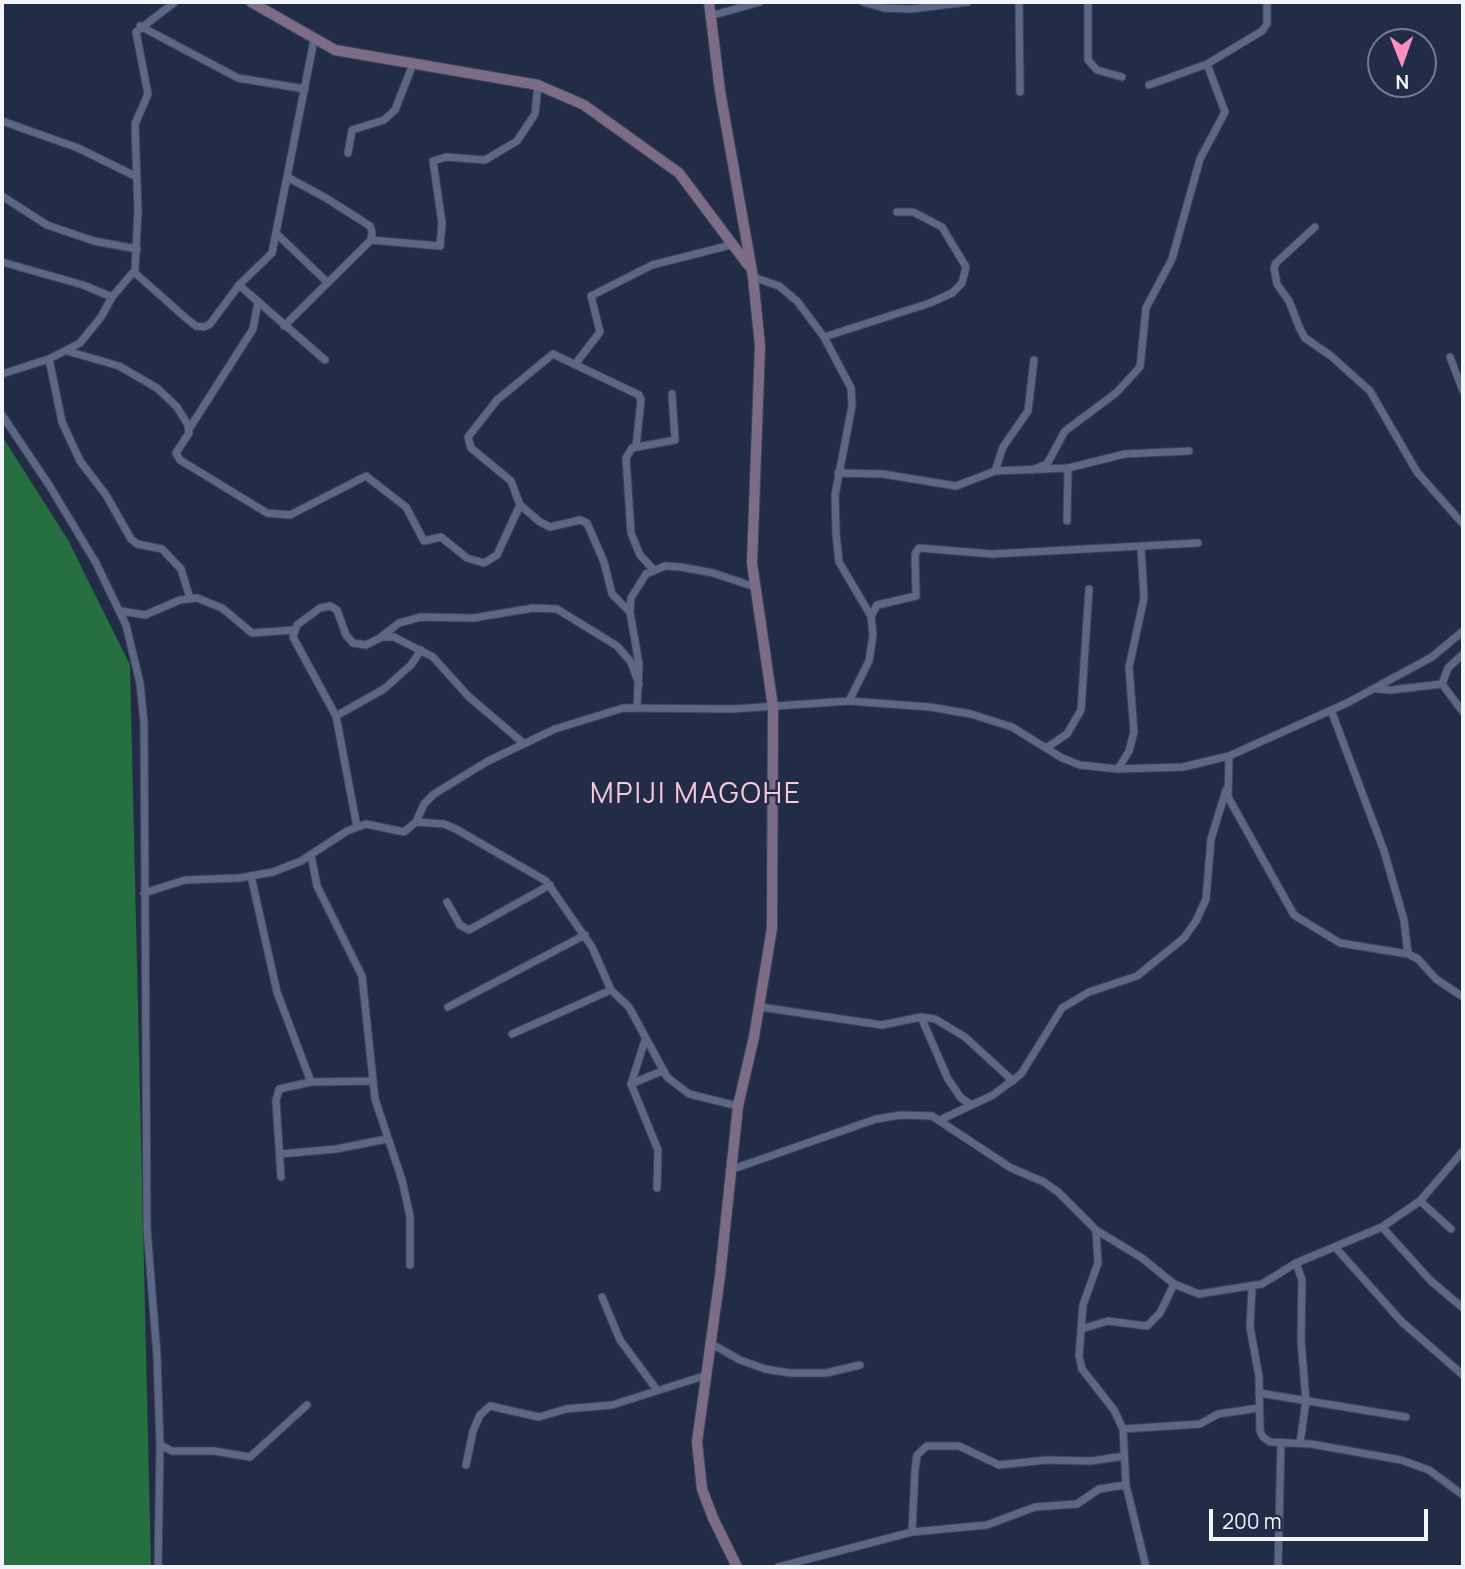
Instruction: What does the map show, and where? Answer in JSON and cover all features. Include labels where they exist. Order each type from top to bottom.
[{"type":"street","points":[[2,374],[49,359],[88,336],[111,297],[134,272],[137,248],[135,124],[148,94],[136,32],[140,26],[175,2]]},
{"type":"street","points":[[251,2],[335,50],[538,85],[584,105],[668,162],[689,185],[752,272],[786,290],[824,337],[845,371],[852,396],[838,473],[835,516],[839,562],[871,616],[873,645],[869,661],[849,701]]},
{"type":"street","points":[[709,2],[752,272],[760,346],[752,497],[755,587],[773,707],[773,909],[760,1007],[738,1106],[733,1169],[697,1442],[699,1473],[713,1518],[737,1567]]},
{"type":"street","points":[[710,16],[760,2]]},
{"type":"street","points":[[863,2],[884,8],[912,9],[968,2]]},
{"type":"street","points":[[1019,2],[1020,92]]},
{"type":"street","points":[[1088,2],[1088,60],[1097,70],[1122,78]]},
{"type":"street","points":[[1149,85],[1206,64],[1262,31],[1267,24],[1267,2]]},
{"type":"street","points":[[140,26],[238,78],[304,89]]},
{"type":"street","points":[[134,272],[198,327],[210,324],[239,285],[272,253],[278,234],[314,40]]},
{"type":"street","points":[[348,153],[352,130],[384,120],[395,110],[414,64]]},
{"type":"street","points":[[1032,470],[1047,464],[1065,431],[1116,393],[1140,367],[1146,308],[1172,259],[1200,159],[1225,112],[1206,64]]},
{"type":"street","points":[[285,326],[371,240],[440,246],[442,223],[433,161],[446,158],[485,160],[517,141],[535,114],[538,85]]},
{"type":"street","points":[[2,121],[78,148],[135,176]]},
{"type":"street","points":[[287,177],[370,226],[371,240]]},
{"type":"street","points":[[2,196],[47,225],[94,241],[137,248]]},
{"type":"street","points":[[824,337],[930,303],[957,289],[966,275],[961,253],[942,227],[912,212],[897,212]]},
{"type":"street","points":[[1315,227],[1276,263],[1274,268],[1278,284],[1289,301],[1300,329],[1305,338],[1331,356],[1370,391],[1417,472],[1463,524]]},
{"type":"street","points":[[278,234],[327,282]]},
{"type":"street","points":[[576,363],[600,332],[592,296],[652,265],[731,245]]},
{"type":"street","points":[[2,262],[83,285],[111,297]]},
{"type":"street","points":[[239,285],[326,360]]},
{"type":"street","points":[[258,302],[253,330],[189,429],[187,437],[177,448],[180,460],[267,513],[290,515],[366,476],[406,507],[424,541],[441,537],[475,562],[491,562],[497,555],[520,505]]},
{"type":"street","points":[[927,313],[930,303]]},
{"type":"street","points":[[66,351],[118,366],[147,380],[177,407],[189,429]]},
{"type":"street","points":[[630,612],[612,594],[601,552],[587,523],[580,520],[550,527],[520,505],[511,481],[471,447],[468,437],[497,400],[549,355],[576,363],[639,395],[641,400],[636,447],[626,458],[628,521],[637,550],[653,569]]},
{"type":"street","points":[[1450,357],[1463,391]]},
{"type":"street","points":[[49,359],[61,422],[80,461],[106,495],[131,539],[137,544],[162,549],[181,569],[190,598]]},
{"type":"street","points":[[995,471],[1003,447],[1028,411],[1034,360]]},
{"type":"street","points":[[636,447],[674,440],[672,394]]},
{"type":"street","points":[[2,415],[69,516],[121,611],[137,666],[143,704],[147,1228],[157,1356],[160,1445],[158,1567]]},
{"type":"street","points":[[838,473],[883,474],[956,486],[995,471],[1068,468],[1125,454],[1189,451]]},
{"type":"street","points":[[1067,521],[1068,468]]},
{"type":"street","points":[[871,616],[877,605],[916,596],[915,554],[919,548],[992,554],[1198,542]]},
{"type":"street","points":[[1118,769],[1129,751],[1133,732],[1129,667],[1144,598],[1141,547]]},
{"type":"street","points":[[637,707],[639,664],[630,612],[635,589],[653,569],[666,566],[693,569],[755,587]]},
{"type":"street","points":[[1046,748],[1068,734],[1081,710],[1088,589]]},
{"type":"street","points":[[121,611],[145,615],[190,598],[207,600],[222,608],[252,633],[294,630],[320,608],[330,606],[337,610],[346,635],[353,643],[366,645],[382,637],[399,623],[421,617],[473,618],[533,608],[557,609],[617,646],[631,662],[639,684]]},
{"type":"street","points":[[294,630],[295,643],[337,716],[357,827]]},
{"type":"street","points":[[144,892],[185,880],[251,876],[290,866],[357,827],[374,824],[399,833],[410,829],[424,804],[434,794],[522,742],[586,717],[637,707],[733,709],[849,701],[971,714],[1012,727],[1080,765],[1118,769],[1198,765],[1229,756],[1377,688],[1432,657],[1463,632]]},
{"type":"street","points":[[382,637],[400,639],[442,664],[468,696],[522,742]]},
{"type":"street","points":[[337,716],[384,689],[411,665],[421,650]]},
{"type":"street","points":[[1442,684],[1448,668],[1463,654]]},
{"type":"street","points":[[1377,688],[1391,690],[1442,684]]},
{"type":"street","points":[[1442,684],[1463,712]]},
{"type":"street","points":[[1331,710],[1384,851],[1404,920],[1408,954]]},
{"type":"street","points":[[940,1120],[1013,1081],[1027,1067],[1062,1008],[1088,992],[1125,982],[1144,972],[1166,955],[1196,921],[1206,899],[1211,839],[1226,790],[1229,756]]},
{"type":"street","points":[[1226,790],[1275,885],[1294,915],[1340,943],[1408,954],[1463,997]]},
{"type":"street","points":[[416,822],[444,824],[456,829],[534,873],[550,886],[585,935],[611,990],[629,1007],[662,1071],[689,1094],[738,1106]]},
{"type":"street","points":[[311,855],[317,886],[362,976],[371,1081],[408,1201],[412,1231],[410,1265]]},
{"type":"street","points":[[251,876],[277,992],[311,1082]]},
{"type":"street","points":[[447,902],[460,925],[469,930],[550,886]]},
{"type":"street","points":[[449,1007],[585,935]]},
{"type":"street","points":[[512,1034],[611,990]]},
{"type":"street","points":[[760,1007],[882,1025],[921,1017],[951,1026],[1013,1081]]},
{"type":"street","points":[[921,1017],[954,1090],[972,1105]]},
{"type":"street","points":[[645,1040],[631,1084],[658,1150],[657,1188]]},
{"type":"street","points":[[631,1084],[662,1071]]},
{"type":"street","points":[[281,1177],[277,1093],[284,1086],[311,1082],[371,1081]]},
{"type":"street","points":[[733,1169],[876,1119],[919,1115],[940,1120],[1011,1168],[1058,1192],[1096,1230],[1142,1258],[1174,1284],[1199,1294],[1252,1287],[1296,1263],[1382,1227],[1420,1201],[1463,1151]]},
{"type":"street","points":[[280,1154],[323,1151],[387,1139]]},
{"type":"street","points":[[1420,1201],[1451,1229]]},
{"type":"street","points":[[1382,1227],[1432,1282],[1463,1308]]},
{"type":"street","points":[[1096,1230],[1098,1263],[1083,1305],[1079,1356],[1082,1369],[1114,1410],[1123,1429],[1126,1485],[1146,1567]]},
{"type":"street","points":[[1335,1247],[1402,1322],[1463,1375]]},
{"type":"street","points":[[1296,1263],[1302,1280],[1301,1340],[1306,1401],[1300,1443]]},
{"type":"street","points":[[1081,1329],[1108,1321],[1147,1326],[1160,1313],[1174,1284]]},
{"type":"street","points":[[1252,1287],[1250,1327],[1263,1437],[1270,1442],[1300,1443],[1413,1463],[1429,1470],[1463,1495]]},
{"type":"street","points":[[602,1297],[620,1340],[657,1390]]},
{"type":"street","points":[[709,1342],[740,1360],[765,1369],[790,1373],[826,1373],[860,1365]]},
{"type":"street","points":[[466,1465],[473,1431],[480,1415],[490,1406],[539,1417],[566,1409],[612,1405],[704,1376]]},
{"type":"street","points":[[1259,1392],[1406,1417]]},
{"type":"street","points":[[160,1445],[172,1451],[214,1451],[250,1457],[307,1405]]},
{"type":"street","points":[[1123,1429],[1193,1425],[1218,1414],[1259,1408]]},
{"type":"street","points":[[1278,1567],[1281,1443]]},
{"type":"street","points":[[912,1532],[917,1455],[927,1446],[959,1446],[999,1465],[1046,1460],[1091,1461],[1124,1456]]},
{"type":"street","points":[[778,1567],[912,1532],[987,1525],[1035,1507],[1077,1504],[1100,1489],[1126,1485]]},
{"type":"green space","points":[[2,436],[68,540],[130,665],[151,1567],[2,1567]]},
{"type":"district","name":"MPIJI MAGOHE","points":[[696,795]]}]
